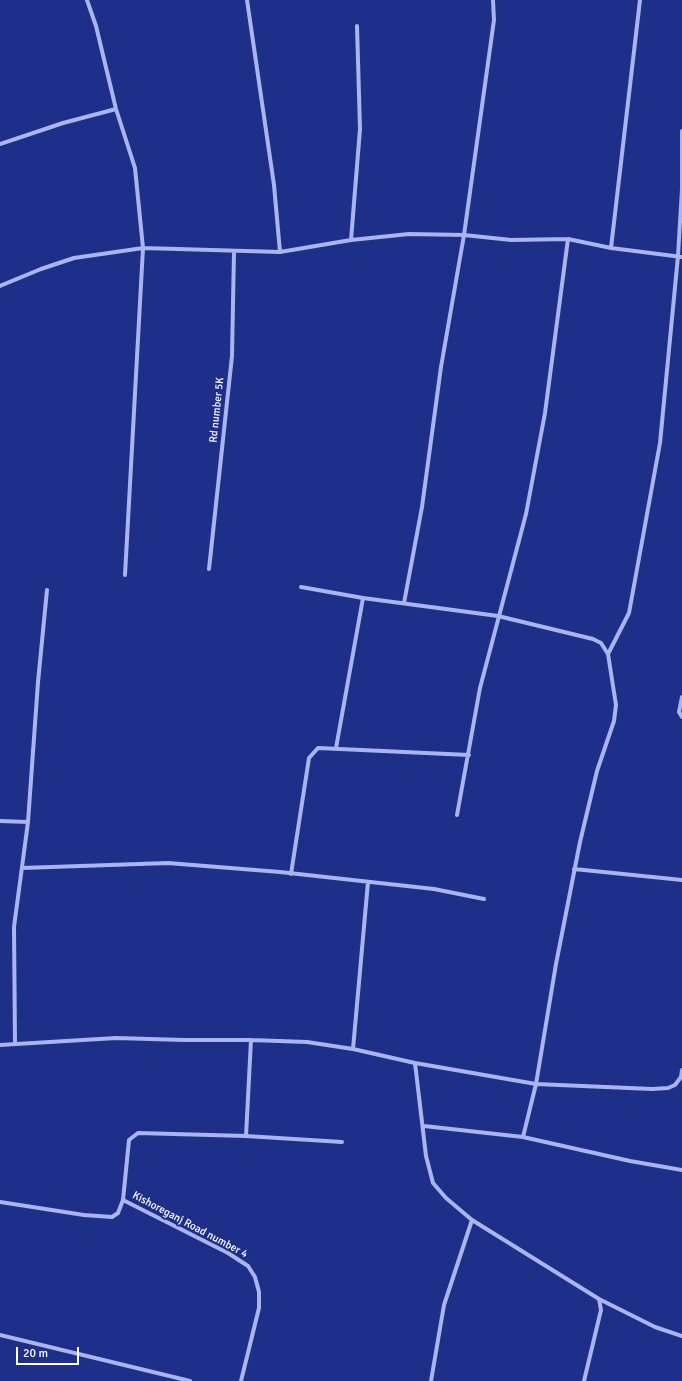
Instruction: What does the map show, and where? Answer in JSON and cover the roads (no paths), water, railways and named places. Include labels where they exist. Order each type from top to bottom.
[{"type":"street","points":[[87,0],[96,26],[116,109],[135,168],[143,248],[125,575]]},
{"type":"street","points":[[247,0],[274,185],[280,252]]},
{"type":"street","points":[[404,604],[422,507],[441,367],[464,235],[494,20],[493,0]]},
{"type":"street","points":[[611,248],[640,0]]},
{"type":"street","points":[[351,240],[360,129],[357,26]]},
{"type":"street","points":[[0,144],[62,123],[116,109]]},
{"type":"street","points":[[608,654],[629,613],[659,451],[680,257],[682,131]]},
{"type":"street","points":[[0,286],[41,269],[74,258],[143,248],[234,252],[280,252],[351,240],[409,234],[464,235],[511,240],[568,239],[611,248],[680,257]]},
{"type":"street","points":[[457,815],[480,688],[526,514],[544,421],[568,239]]},
{"type":"street","name":"Rd number 5K","points":[[209,569],[232,356],[234,252]]},
{"type":"street","points":[[301,587],[363,598],[498,616],[593,639],[601,643],[608,654],[616,705],[614,721],[597,771],[574,869],[536,1084],[523,1137]]},
{"type":"street","points":[[15,1043],[14,928],[28,822],[46,590]]},
{"type":"street","points":[[336,748],[363,598]]},
{"type":"street","points":[[682,697],[679,712],[682,718]]},
{"type":"street","points":[[291,874],[308,758],[318,748],[469,755]]},
{"type":"street","points":[[0,822],[28,822]]},
{"type":"street","points":[[22,868],[168,863],[434,889],[484,900]]},
{"type":"street","points":[[574,869],[682,880]]},
{"type":"street","points":[[353,1049],[368,882]]},
{"type":"street","points":[[0,1045],[116,1038],[307,1042],[353,1049],[415,1063],[536,1084],[652,1089],[668,1088],[675,1085],[682,1070]]},
{"type":"street","points":[[246,1136],[251,1040]]},
{"type":"street","points":[[415,1063],[424,1126],[426,1156],[433,1183],[446,1198],[472,1220],[598,1299],[655,1327],[682,1336]]},
{"type":"street","points":[[424,1126],[523,1137],[630,1161],[682,1170]]},
{"type":"street","points":[[0,1202],[84,1215],[112,1217],[118,1212],[123,1200],[129,1140],[138,1133],[246,1136],[342,1142]]},
{"type":"street","name":"Kishoreganj Road number 4","points":[[123,1200],[228,1253],[248,1266],[255,1277],[259,1292],[259,1308],[241,1381]]},
{"type":"street","points":[[431,1381],[444,1305],[472,1220]]},
{"type":"street","points":[[584,1381],[601,1310],[598,1299]]},
{"type":"street","points":[[0,1335],[190,1381]]}]
